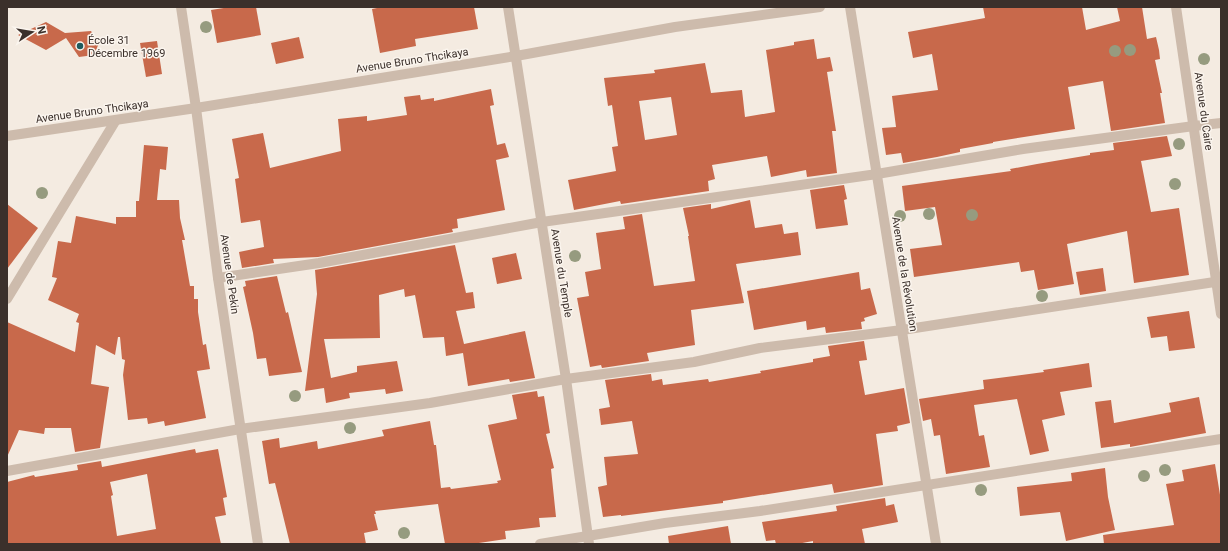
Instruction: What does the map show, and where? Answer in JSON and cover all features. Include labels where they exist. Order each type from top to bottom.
[{"type":"street","name":"Avenue de Pekin","points":[[181,7],[218,278],[258,544]]},
{"type":"street","name":"Avenue du Temple","points":[[508,7],[566,379],[588,540]]},
{"type":"street","name":"Avenue Bruno Thcikaya","points":[[7,136],[196,108],[516,56],[675,27],[820,7]]},
{"type":"street","name":"Avenue de la Révolution","points":[[850,7],[936,544]]},
{"type":"street","name":"Avenue du Caire","points":[[1176,7],[1218,281],[1221,314]]},
{"type":"street","points":[[7,299],[116,120]]},
{"type":"street","points":[[218,278],[319,263],[542,222],[877,174],[1023,149],[1221,123]]},
{"type":"street","points":[[7,470],[240,429],[430,403],[566,379],[694,362],[760,348],[902,330],[1218,281]]},
{"type":"street","points":[[540,544],[588,540],[665,524],[760,511],[1221,439]]},
{"type":"building","points":[[230,7],[256,7],[261,35],[217,43],[211,10]]},
{"type":"building","points":[[382,7],[474,7],[478,29],[415,39],[416,46],[380,53],[372,9]]},
{"type":"building","points":[[983,7],[1082,7],[1086,30],[1120,21],[1117,7],[1142,7],[1147,39],[1156,37],[1159,50],[1160,59],[1155,60],[1162,93],[1160,93],[1165,123],[1111,131],[1103,81],[1068,87],[1075,129],[993,142],[960,149],[960,152],[903,163],[901,153],[886,155],[882,128],[896,127],[892,96],[938,90],[932,54],[913,58],[908,32],[985,18]]},
{"type":"building","points":[[46,22],[65,33],[91,31],[99,43],[94,55],[79,57],[66,38],[46,50],[18,35]]},
{"type":"building","points":[[299,37],[304,58],[276,64],[271,43]]},
{"type":"building","points":[[814,39],[817,59],[830,57],[833,71],[827,72],[836,131],[832,131],[837,173],[807,177],[806,170],[771,177],[767,156],[712,165],[715,179],[708,181],[709,191],[621,204],[620,201],[574,210],[568,180],[616,171],[612,147],[618,146],[612,105],[608,106],[604,78],[655,73],[654,70],[705,63],[711,93],[742,90],[745,117],[775,112],[766,50],[794,45],[794,42]],"holes":[[[671,97],[677,135],[645,140],[639,101]]]},
{"type":"building","points":[[157,41],[162,74],[146,77],[140,43]]},
{"type":"building","points":[[491,89],[494,105],[490,106],[497,145],[505,143],[509,157],[496,160],[505,210],[457,219],[458,228],[452,229],[453,232],[318,257],[273,259],[274,263],[242,268],[239,252],[264,247],[260,220],[241,223],[235,179],[239,178],[232,139],[263,133],[270,168],[341,151],[338,119],[367,116],[367,121],[407,115],[404,97],[420,95],[421,100],[434,98],[434,101]]},
{"type":"building","points":[[1167,136],[1172,156],[1141,161],[1151,212],[1179,208],[1189,275],[1134,283],[1127,231],[1067,244],[1074,284],[1038,290],[1034,270],[1021,272],[1019,262],[914,277],[910,249],[942,245],[935,207],[905,211],[902,186],[1011,171],[1010,169],[1090,155],[1090,153],[1114,150],[1113,143]]},
{"type":"building","points":[[144,145],[168,147],[166,170],[160,169],[157,200],[179,200],[180,218],[185,240],[182,240],[190,286],[194,286],[194,299],[198,299],[198,312],[203,345],[206,344],[210,369],[197,371],[206,418],[165,426],[164,421],[148,424],[147,418],[128,420],[123,375],[125,360],[122,359],[120,337],[118,337],[115,355],[96,345],[91,384],[109,387],[100,448],[75,452],[71,428],[45,428],[44,434],[19,430],[7,457],[7,322],[75,352],[79,323],[76,322],[79,314],[48,300],[57,278],[52,277],[58,241],[71,243],[76,216],[116,224],[116,217],[136,217],[136,201],[139,201]]},
{"type":"building","points":[[844,185],[847,199],[844,200],[848,225],[816,229],[810,190]]},
{"type":"building","points":[[750,200],[755,228],[782,224],[784,234],[798,232],[801,255],[736,264],[744,303],[691,310],[695,345],[647,353],[649,361],[602,368],[601,365],[590,367],[577,298],[589,296],[585,272],[601,269],[596,233],[625,229],[623,217],[642,214],[654,286],[695,281],[689,236],[683,208],[711,204],[711,209]]},
{"type":"building","points":[[7,204],[38,228],[7,269]]},
{"type":"building","points":[[455,245],[466,293],[473,292],[475,308],[456,311],[464,344],[525,331],[535,378],[510,382],[509,379],[468,386],[463,353],[446,356],[444,337],[423,338],[415,295],[405,297],[404,289],[379,295],[380,338],[324,339],[331,378],[357,372],[357,366],[397,361],[403,391],[386,394],[385,389],[349,393],[350,398],[326,403],[324,388],[305,391],[317,294],[315,270]]},
{"type":"building","points":[[516,253],[522,279],[497,284],[492,258]]},
{"type":"building","points":[[1103,268],[1106,291],[1080,295],[1076,272]]},
{"type":"building","points":[[859,272],[861,290],[870,288],[877,314],[864,318],[865,321],[861,322],[862,329],[826,333],[825,327],[807,330],[806,321],[754,330],[747,291]]},
{"type":"building","points":[[277,276],[286,313],[288,312],[302,372],[269,376],[266,358],[257,359],[243,287],[246,286],[245,281]]},
{"type":"building","points":[[1189,311],[1195,348],[1169,351],[1167,336],[1151,338],[1147,317]]},
{"type":"building","points":[[864,341],[867,360],[859,361],[865,395],[904,388],[910,423],[897,426],[898,431],[876,434],[883,485],[834,493],[832,484],[723,501],[723,503],[603,517],[598,487],[607,485],[604,457],[638,454],[632,421],[601,425],[599,409],[610,407],[605,380],[651,374],[652,381],[662,379],[663,385],[708,379],[709,382],[813,362],[813,359],[830,356],[828,346]]},
{"type":"building","points":[[1089,363],[1092,387],[1060,392],[1065,415],[1042,420],[1049,451],[1030,455],[1017,399],[974,405],[979,436],[984,435],[990,467],[946,474],[940,435],[934,436],[931,419],[923,421],[919,399],[984,389],[983,380],[1044,372],[1043,370]]},
{"type":"building","points":[[537,391],[538,397],[544,396],[550,433],[546,434],[554,468],[551,469],[556,517],[539,518],[540,527],[505,531],[506,539],[472,544],[445,544],[438,504],[375,511],[376,514],[374,514],[378,530],[364,533],[366,544],[290,544],[275,483],[269,484],[262,441],[279,438],[280,448],[317,441],[318,449],[384,436],[382,430],[430,421],[434,445],[436,445],[441,488],[450,487],[451,489],[498,483],[497,481],[501,480],[488,425],[517,419],[512,395]]},
{"type":"building","points":[[1199,397],[1206,433],[1130,447],[1130,444],[1101,448],[1095,402],[1111,400],[1114,423],[1171,412],[1169,403]]},
{"type":"building","points":[[195,449],[196,453],[218,449],[227,497],[223,498],[226,515],[215,517],[221,544],[7,544],[7,482],[34,475],[35,477],[78,470],[77,465],[101,461],[102,467]],"holes":[[[147,474],[156,529],[117,536],[111,496],[113,495],[110,482]]]},
{"type":"building","points":[[1215,464],[1221,501],[1221,544],[1104,544],[1103,535],[1174,525],[1166,484],[1184,481],[1182,470]]},
{"type":"building","points":[[1105,468],[1108,497],[1115,530],[1066,541],[1060,512],[1020,516],[1017,487],[1072,481],[1071,473]]},
{"type":"building","points":[[885,498],[886,506],[894,504],[898,522],[862,529],[865,544],[813,544],[813,541],[797,544],[776,544],[775,540],[766,541],[762,522],[837,511],[836,506]]},
{"type":"building","points":[[728,526],[731,544],[669,544],[668,536]]},
{"type":"place","name":"École 31 Décembre 1969","points":[[80,46]]}]
